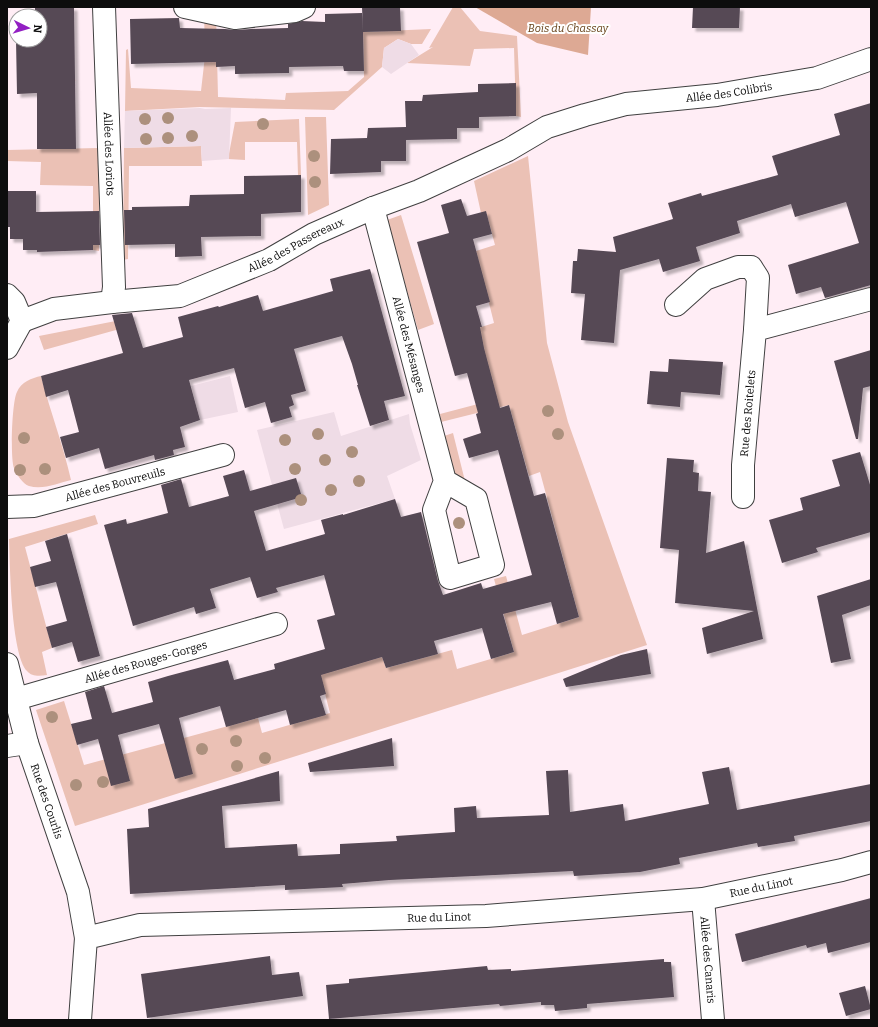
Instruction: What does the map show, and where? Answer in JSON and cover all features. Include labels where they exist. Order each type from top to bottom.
[{"type":"street","name":"Allée des Loriots","points":[[104,7],[114,286],[112,302]]},
{"type":"street","points":[[185,7],[235,18],[295,11],[304,7]]},
{"type":"street","name":"Allée des Colibris","points":[[585,115],[626,104],[717,96],[817,78],[871,59]]},
{"type":"street","name":"Allée des Passereaux","points":[[22,322],[54,310],[112,302],[180,296],[268,260],[314,234],[374,208],[419,191],[508,150],[547,127],[585,115]]},
{"type":"street","name":"Allée des Mésanges","points":[[374,208],[445,480]]},
{"type":"street","name":"Rue des Roitelets","points":[[676,305],[705,279],[738,267],[751,267],[758,278],[743,465],[743,497]]},
{"type":"street","points":[[7,295],[14,302],[22,322],[7,348]]},
{"type":"street","points":[[755,330],[871,299]]},
{"type":"street","name":"Allée des Bouvreuils","points":[[7,507],[34,506],[223,455]]},
{"type":"street","name":"Allée des Rouges-Gorges","points":[[16,699],[276,624]]},
{"type":"street","name":"Rue des Courlis","points":[[7,664],[16,699],[17,745],[78,892],[86,938]]},
{"type":"street","name":"Rue du Linot","points":[[86,938],[140,925],[486,916],[703,899],[842,870],[871,862]]},
{"type":"street","name":"Allée des Canaris","points":[[703,899],[713,1020]]},
{"type":"street","points":[[80,1020],[86,938]]},
{"type":"shaded area","points":[[453,7],[460,7],[480,31],[517,36],[521,117],[516,116],[514,48],[474,49],[470,66],[407,63],[433,47],[429,48]]},
{"type":"shaded area","points":[[204,11],[216,14],[218,97],[285,100],[286,93],[348,91],[364,77],[363,32],[431,29],[422,44],[411,44],[398,39],[384,48],[382,67],[334,110],[200,107],[125,111],[126,50],[128,49],[131,88],[201,91],[205,56]]},
{"type":"shaded area","points":[[398,39],[411,44],[419,55],[391,74],[382,67],[384,48]]},
{"type":"shaded area","points":[[231,108],[229,159],[202,161],[201,146],[124,148],[125,111]]},
{"type":"shaded area","points":[[305,117],[326,117],[329,205],[308,215]]},
{"type":"shaded area","points":[[299,119],[301,175],[298,175],[297,142],[245,142],[245,160],[228,159],[235,122]]},
{"type":"shaded area","points":[[201,146],[202,166],[129,166],[128,259],[123,260],[124,148]]},
{"type":"shaded area","points":[[98,148],[99,251],[93,250],[93,186],[40,185],[41,162],[7,161],[7,150]]},
{"type":"shaded area","points":[[528,156],[547,343],[568,422],[647,645],[75,826],[36,710],[64,701],[84,765],[258,718],[262,733],[330,713],[320,674],[382,657],[386,668],[452,650],[457,669],[514,652],[494,579],[506,576],[522,635],[579,617],[540,472],[529,476],[509,405],[441,422],[440,414],[497,399],[478,328],[494,323],[476,251],[495,245],[486,212],[481,213],[474,181]]},
{"type":"shaded area","points":[[401,215],[434,324],[418,330],[387,220]]},
{"type":"shaded area","points":[[131,318],[134,325],[44,350],[39,336]]},
{"type":"shaded area","points":[[41,376],[71,480],[51,486],[34,487],[24,483],[14,468],[12,453],[13,417],[15,397],[21,386],[27,381]]},
{"type":"shaded area","points":[[230,376],[238,412],[200,420],[191,386]]},
{"type":"shaded area","points":[[334,412],[341,436],[409,414],[410,424],[421,460],[387,476],[395,499],[284,529],[257,430]]},
{"type":"shaded area","points":[[453,433],[466,485],[458,486],[444,436]]},
{"type":"shaded area","points":[[95,515],[98,524],[25,547],[52,648],[42,652],[47,675],[39,676],[31,674],[27,671],[22,662],[15,629],[12,608],[9,539]]},
{"type":"green space","name":"Bois du Chassay","points":[[475,7],[591,7],[588,55],[537,43]]},
{"type":"building","points":[[74,7],[76,149],[37,149],[37,93],[17,94],[16,48],[48,48],[48,8],[35,8]]},
{"type":"building","points":[[362,7],[400,7],[401,31],[363,32]]},
{"type":"building","points":[[693,7],[740,7],[739,28],[692,28]]},
{"type":"building","points":[[362,13],[364,71],[344,71],[343,66],[289,67],[289,73],[235,74],[235,66],[216,67],[216,62],[131,64],[130,19],[179,18],[180,28],[236,30],[288,28],[288,24],[302,21],[325,22],[325,14]]},
{"type":"building","points":[[516,83],[516,116],[479,117],[479,128],[457,128],[457,139],[406,140],[406,161],[381,161],[381,172],[330,174],[331,139],[367,138],[368,128],[406,127],[405,101],[422,101],[423,95],[478,92],[478,84]]},
{"type":"building","points":[[871,103],[871,285],[825,298],[821,287],[796,294],[788,265],[859,243],[846,202],[795,217],[791,204],[737,221],[740,233],[696,247],[700,261],[663,272],[659,259],[620,270],[614,343],[581,340],[585,294],[571,293],[573,261],[577,261],[578,249],[616,252],[613,237],[673,219],[668,203],[701,193],[702,196],[778,175],[772,156],[840,135],[834,114]]},
{"type":"building","points":[[301,175],[301,212],[261,214],[261,236],[201,237],[202,256],[175,257],[175,244],[125,245],[124,210],[132,210],[132,207],[189,206],[190,195],[244,194],[244,176]]},
{"type":"building","points":[[7,191],[36,191],[36,212],[99,211],[100,245],[93,245],[93,250],[37,252],[37,250],[23,250],[23,239],[10,239],[10,227],[7,227]]},
{"type":"building","points":[[461,199],[467,216],[486,211],[492,234],[473,239],[490,302],[476,306],[482,327],[480,327],[484,348],[500,408],[509,405],[534,496],[545,493],[579,617],[557,624],[551,602],[503,614],[514,652],[491,659],[482,628],[434,641],[438,654],[386,668],[382,657],[321,675],[326,694],[320,696],[326,715],[290,725],[286,710],[226,727],[220,706],[179,718],[193,774],[175,779],[159,724],[118,735],[130,781],[111,786],[98,739],[77,745],[71,724],[92,719],[85,692],[104,686],[112,713],[153,702],[148,682],[168,676],[228,660],[234,680],[275,669],[274,664],[325,649],[317,620],[335,615],[324,575],[276,588],[278,592],[257,598],[250,577],[210,589],[216,608],[196,614],[194,607],[133,626],[104,525],[126,519],[127,524],[168,513],[161,485],[181,479],[189,507],[229,496],[223,476],[244,470],[250,491],[296,478],[302,497],[254,511],[266,551],[325,534],[321,520],[395,499],[401,517],[421,512],[438,581],[443,595],[481,583],[483,589],[532,575],[498,450],[469,458],[463,439],[481,433],[476,414],[478,413],[467,373],[455,376],[417,242],[449,233],[441,205]]},
{"type":"building","points":[[370,269],[405,396],[384,401],[389,420],[370,426],[352,364],[342,336],[294,349],[306,391],[291,395],[294,405],[289,407],[292,417],[271,423],[265,402],[245,408],[234,368],[189,380],[200,420],[180,427],[185,447],[173,450],[174,455],[155,460],[154,455],[105,469],[99,448],[66,458],[60,437],[79,432],[68,390],[46,397],[41,376],[123,353],[112,315],[132,313],[143,348],[183,337],[178,317],[218,306],[219,307],[258,295],[263,311],[333,291],[330,279]]},
{"type":"building","points":[[871,350],[871,386],[863,388],[858,439],[856,439],[834,361]]},
{"type":"building","points":[[669,359],[723,362],[720,395],[681,392],[680,407],[647,404],[650,371],[668,372]]},
{"type":"building","points":[[860,452],[871,488],[871,532],[816,548],[818,552],[782,563],[769,520],[803,510],[800,498],[840,486],[832,460]]},
{"type":"building","points":[[667,458],[694,460],[693,472],[699,473],[698,491],[711,492],[706,553],[744,541],[763,639],[707,654],[702,628],[754,611],[675,603],[679,550],[660,548]]},
{"type":"building","points":[[67,534],[100,656],[78,662],[72,642],[52,648],[46,627],[67,621],[56,582],[35,587],[30,567],[51,561],[45,541]]},
{"type":"building","points":[[871,579],[871,605],[842,615],[851,659],[831,663],[817,596]]},
{"type":"building","points":[[647,649],[651,674],[566,687],[563,679],[621,655]]},
{"type":"building","points":[[392,738],[394,766],[310,772],[308,763]]},
{"type":"building","points":[[729,767],[737,810],[871,784],[871,821],[794,836],[795,841],[758,847],[757,843],[679,858],[680,864],[640,872],[574,876],[573,871],[390,880],[342,884],[343,887],[285,890],[285,885],[130,894],[127,829],[149,827],[148,809],[279,771],[280,801],[222,806],[225,848],[297,844],[298,856],[340,854],[340,844],[397,841],[396,836],[455,832],[454,808],[476,806],[477,818],[549,815],[546,771],[568,770],[570,812],[623,804],[625,821],[709,804],[702,772]]},
{"type":"building","points":[[871,898],[871,942],[828,953],[826,943],[807,948],[806,945],[742,962],[735,934]]},
{"type":"building","points":[[270,956],[272,975],[299,972],[303,996],[147,1018],[141,974]]},
{"type":"building","points":[[664,959],[664,962],[671,962],[674,997],[587,1004],[587,1008],[555,1011],[554,1005],[541,1005],[541,1002],[500,1006],[499,1004],[329,1019],[326,985],[349,983],[349,979],[487,966],[488,970],[511,969],[511,971]]},
{"type":"building","points":[[865,986],[871,1009],[846,1016],[839,993]]}]
